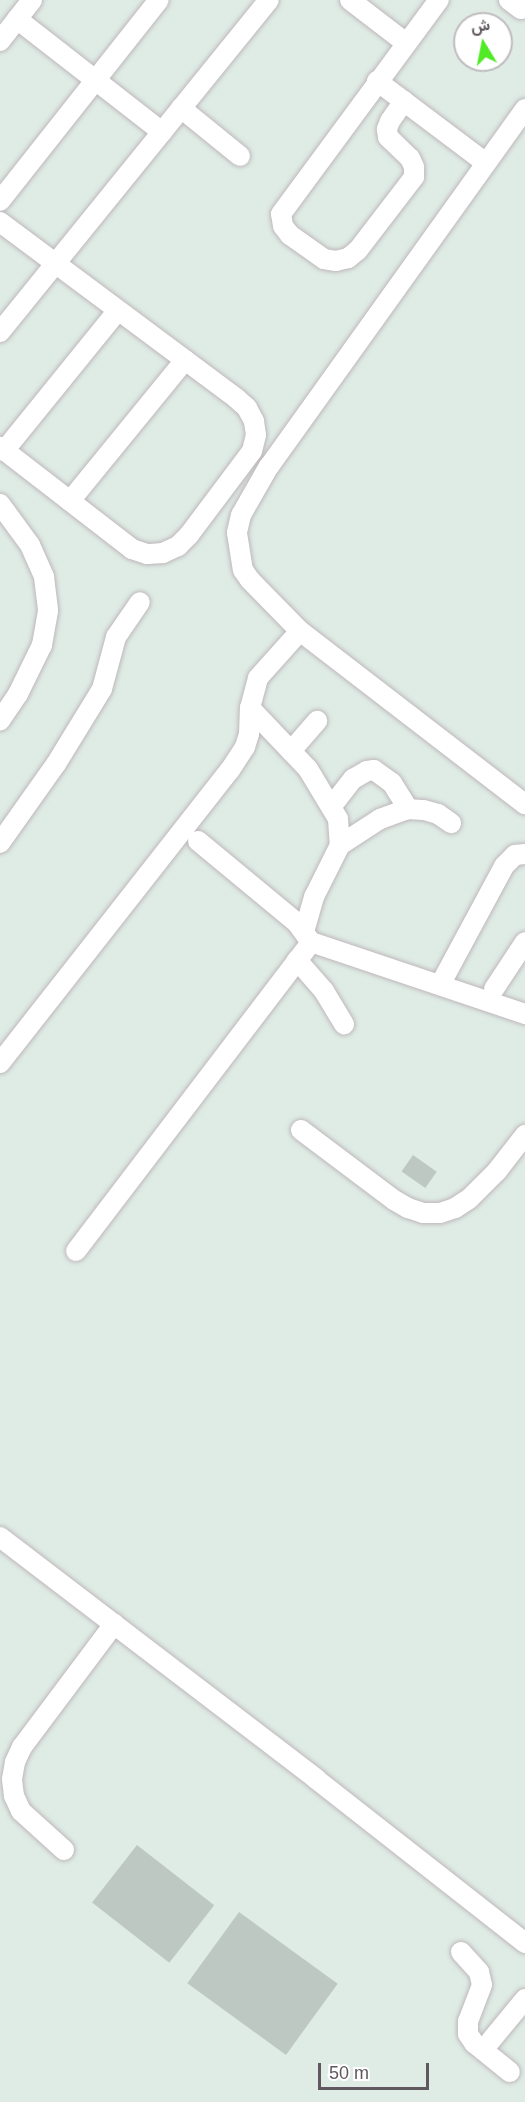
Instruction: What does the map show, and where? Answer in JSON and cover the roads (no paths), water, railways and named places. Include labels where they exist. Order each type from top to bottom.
[{"type":"lane","points":[[0,42],[32,0]]},
{"type":"lane","points":[[0,201],[159,0]]},
{"type":"lane","points":[[0,332],[269,0]]},
{"type":"lane","points":[[350,0],[406,43]]},
{"type":"lane","points":[[404,101],[387,129],[388,136],[410,158],[414,167],[414,177],[358,250],[342,260],[324,259],[290,235],[283,226],[281,214],[439,0]]},
{"type":"lane","points":[[17,19],[162,132]]},
{"type":"lane","points":[[377,81],[486,163]]},
{"type":"lane","points":[[181,108],[240,156]]},
{"type":"lane","points":[[525,109],[269,466],[242,515],[237,534],[243,570],[262,594],[300,631],[525,804]]},
{"type":"lane","points":[[0,222],[55,263],[118,310],[185,360],[247,408],[254,421],[256,435],[252,451],[189,535],[170,549],[147,554],[132,549],[2,449],[118,310]]},
{"type":"lane","points":[[70,501],[185,360]]},
{"type":"lane","points":[[0,504],[30,545],[44,577],[48,611],[42,645],[22,686],[0,721]]},
{"type":"lane","points":[[0,843],[56,764],[102,689],[116,637],[140,602]]},
{"type":"lane","points":[[0,1063],[230,770],[245,747],[251,722],[250,708],[258,678],[300,631]]},
{"type":"lane","points":[[250,708],[308,769],[338,819],[340,845]]},
{"type":"lane","points":[[291,751],[317,721]]},
{"type":"lane","points":[[332,807],[353,779],[367,771],[374,770],[392,783],[408,809]]},
{"type":"lane","points":[[76,1251],[297,960],[307,937],[314,897],[340,845],[380,819],[408,809],[431,812],[451,823]]},
{"type":"lane","points":[[198,841],[307,937],[525,1014]]},
{"type":"lane","points":[[440,985],[504,866],[515,855],[525,854]]},
{"type":"lane","points":[[494,989],[525,942]]},
{"type":"lane","points":[[297,960],[324,991],[344,1024]]},
{"type":"lane","points":[[301,1130],[394,1200],[423,1213],[447,1210],[469,1200],[497,1171],[525,1134]]},
{"type":"lane","points":[[0,1537],[525,1943]]},
{"type":"lane","points":[[63,1850],[21,1811],[14,1796],[12,1779],[15,1762],[22,1747],[114,1624]]},
{"type":"lane","points":[[461,1952],[479,1972],[482,1985],[468,2021],[468,2034],[483,2050],[510,2072]]},
{"type":"lane","points":[[483,2050],[525,1999]]}]
